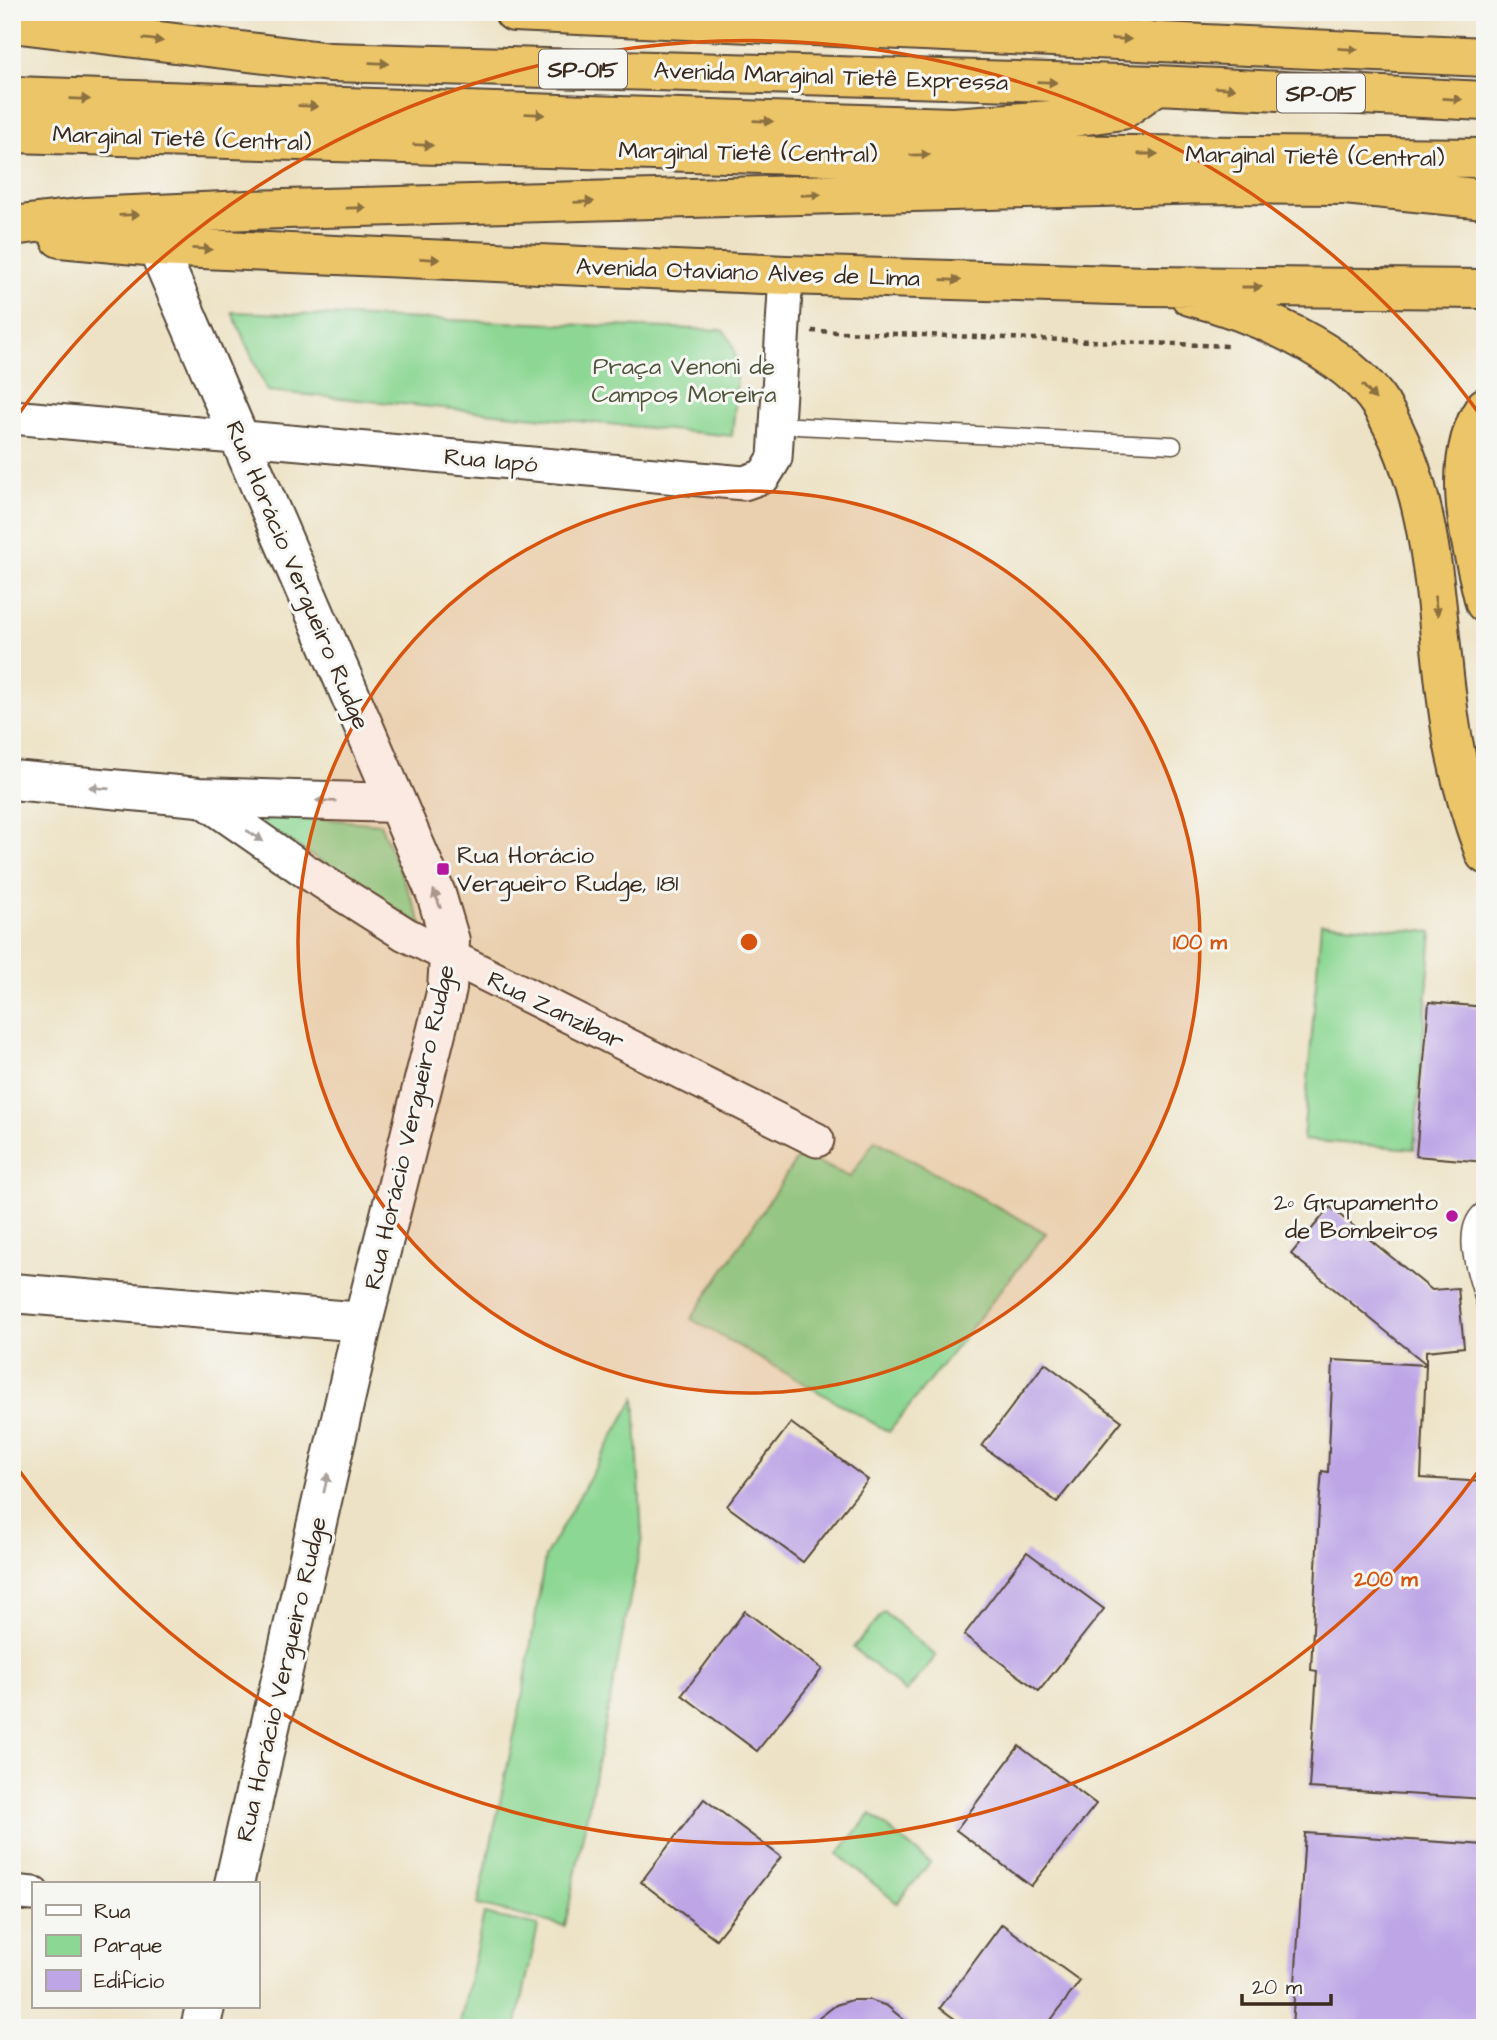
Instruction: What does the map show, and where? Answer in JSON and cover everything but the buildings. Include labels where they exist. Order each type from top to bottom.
[{"type":"highway","name":"SP-015","points":[[514,12],[1485,57]]},
{"type":"highway","name":"Avenida Marginal Tietê Expressa","points":[[12,23],[330,62],[1157,85],[1485,101]]},
{"type":"highway","points":[[12,96],[953,127],[1052,120],[1122,110],[1157,85]]},
{"type":"highway","name":"Marginal Tietê (Central)","points":[[12,133],[832,156],[1014,153],[1485,158]]},
{"type":"highway","points":[[12,226],[36,220],[248,210],[1209,184],[1345,185],[1485,200]]},
{"type":"highway","name":"Avenida Otaviano Alves de Lima","points":[[12,234],[157,247],[786,275],[1147,286],[1485,289]]},
{"type":"highway","points":[[1147,286],[1204,300],[1297,337],[1347,367],[1380,404],[1406,454],[1419,500],[1443,647],[1453,742],[1485,854]]},
{"type":"highway","points":[[1485,407],[1473,425],[1467,468],[1468,530],[1485,603]]},
{"type":"street","name":"Rua Horácio Vergueiro Rudge","points":[[157,247],[436,894],[450,941],[451,959],[447,989],[363,1322],[233,1882]]},
{"type":"street","name":"Rua Iapó","points":[[12,417],[744,483],[756,480],[770,469],[775,458],[786,275]]},
{"type":"street","name":"Rua Zanzibar","points":[[12,780],[199,797],[395,803]]},
{"type":"street","name":"Rua Zanzibar","points":[[199,797],[304,870],[405,934],[817,1140]]},
{"type":"street","points":[[12,1293],[363,1322]]},
{"type":"street","points":[[12,1892],[32,1894]]},
{"type":"street","points":[[200,2028],[205,2008]]},
{"type":"lane","points":[[777,425],[1172,445]]},
{"type":"lane","points":[[1485,1209],[1471,1231],[1471,1254],[1485,1304]]},
{"type":"path","points":[[783,330],[1235,346]]},
{"type":"green space","name":"Praça Venoni de Campos Moreira","points":[[232,312],[722,330],[734,350],[736,364],[732,436],[267,391]]},
{"type":"green space","points":[[248,815],[280,815],[380,824],[423,926]]},
{"type":"green space","points":[[1321,923],[1432,932],[1414,1149],[1303,1140]]},
{"type":"green space","points":[[875,1140],[1046,1233],[889,1432],[691,1319],[800,1154],[850,1177]]},
{"type":"green space","points":[[635,1398],[642,1538],[565,1926],[478,1905],[523,1693],[545,1557]]},
{"type":"green space","points":[[884,1612],[936,1656],[906,1692],[853,1648]]},
{"type":"green space","points":[[871,1814],[930,1863],[897,1903],[838,1854]]},
{"type":"green space","points":[[484,1914],[538,1926],[516,2028],[459,2028]]},
{"type":"place","name":"Rua Horácio Vergueiro Rudge, 181","points":[[443,869]]},
{"type":"place","name":"2º Grupamento de Bombeiros","points":[[1452,1216]]}]
